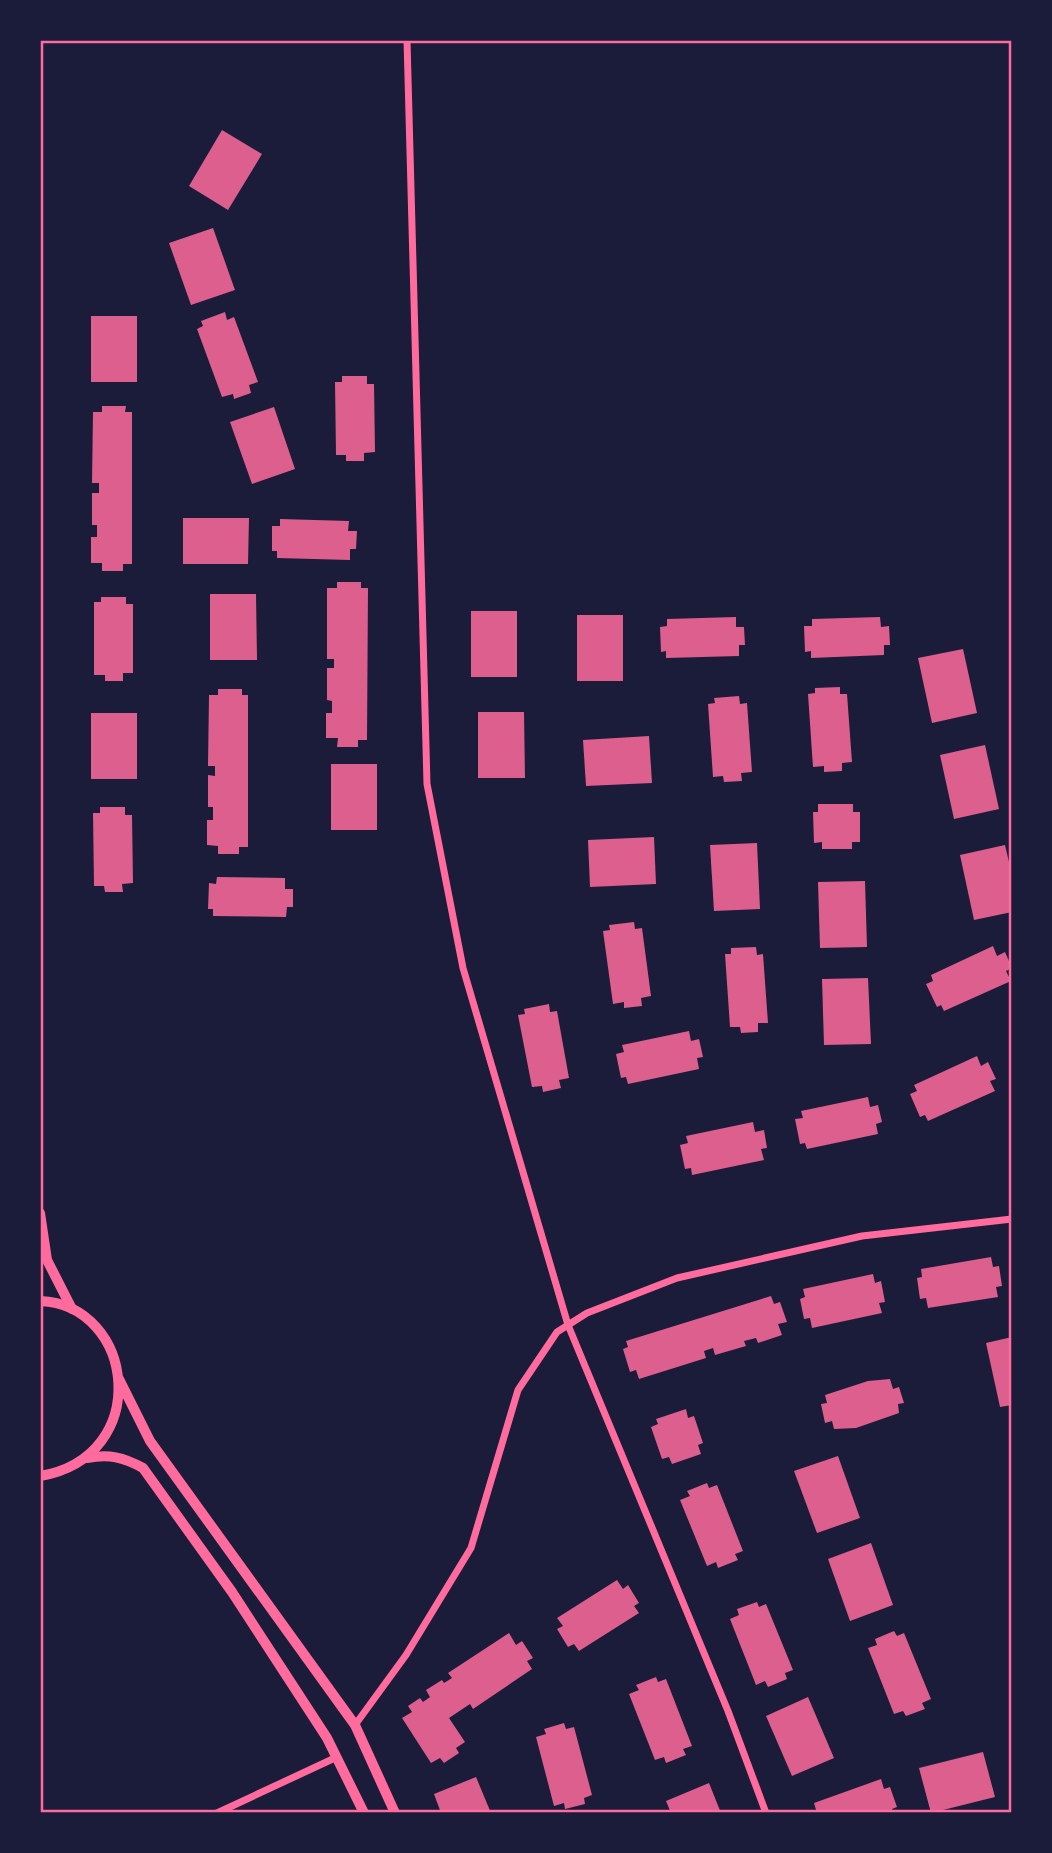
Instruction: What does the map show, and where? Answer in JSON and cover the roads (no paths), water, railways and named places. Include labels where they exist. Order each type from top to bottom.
[{"type":"street","points":[[407,40],[427,784],[463,968],[568,1325],[728,1711],[766,1813]]},
{"type":"street","points":[[40,1213],[47,1260],[72,1309]]},
{"type":"street","points":[[355,1725],[406,1656],[471,1548],[518,1390],[557,1332],[587,1313],[677,1278],[862,1236],[1012,1219]]},
{"type":"street","points":[[40,1301],[72,1309],[95,1326],[111,1350],[119,1379],[150,1441],[355,1725],[396,1813]]},
{"type":"street","points":[[87,1458],[110,1427],[118,1408],[119,1379]]},
{"type":"street","points":[[40,1476],[61,1472],[87,1458],[105,1455],[124,1457],[143,1468],[232,1592],[337,1757],[364,1813]]},
{"type":"street","points":[[217,1813],[337,1757]]}]
